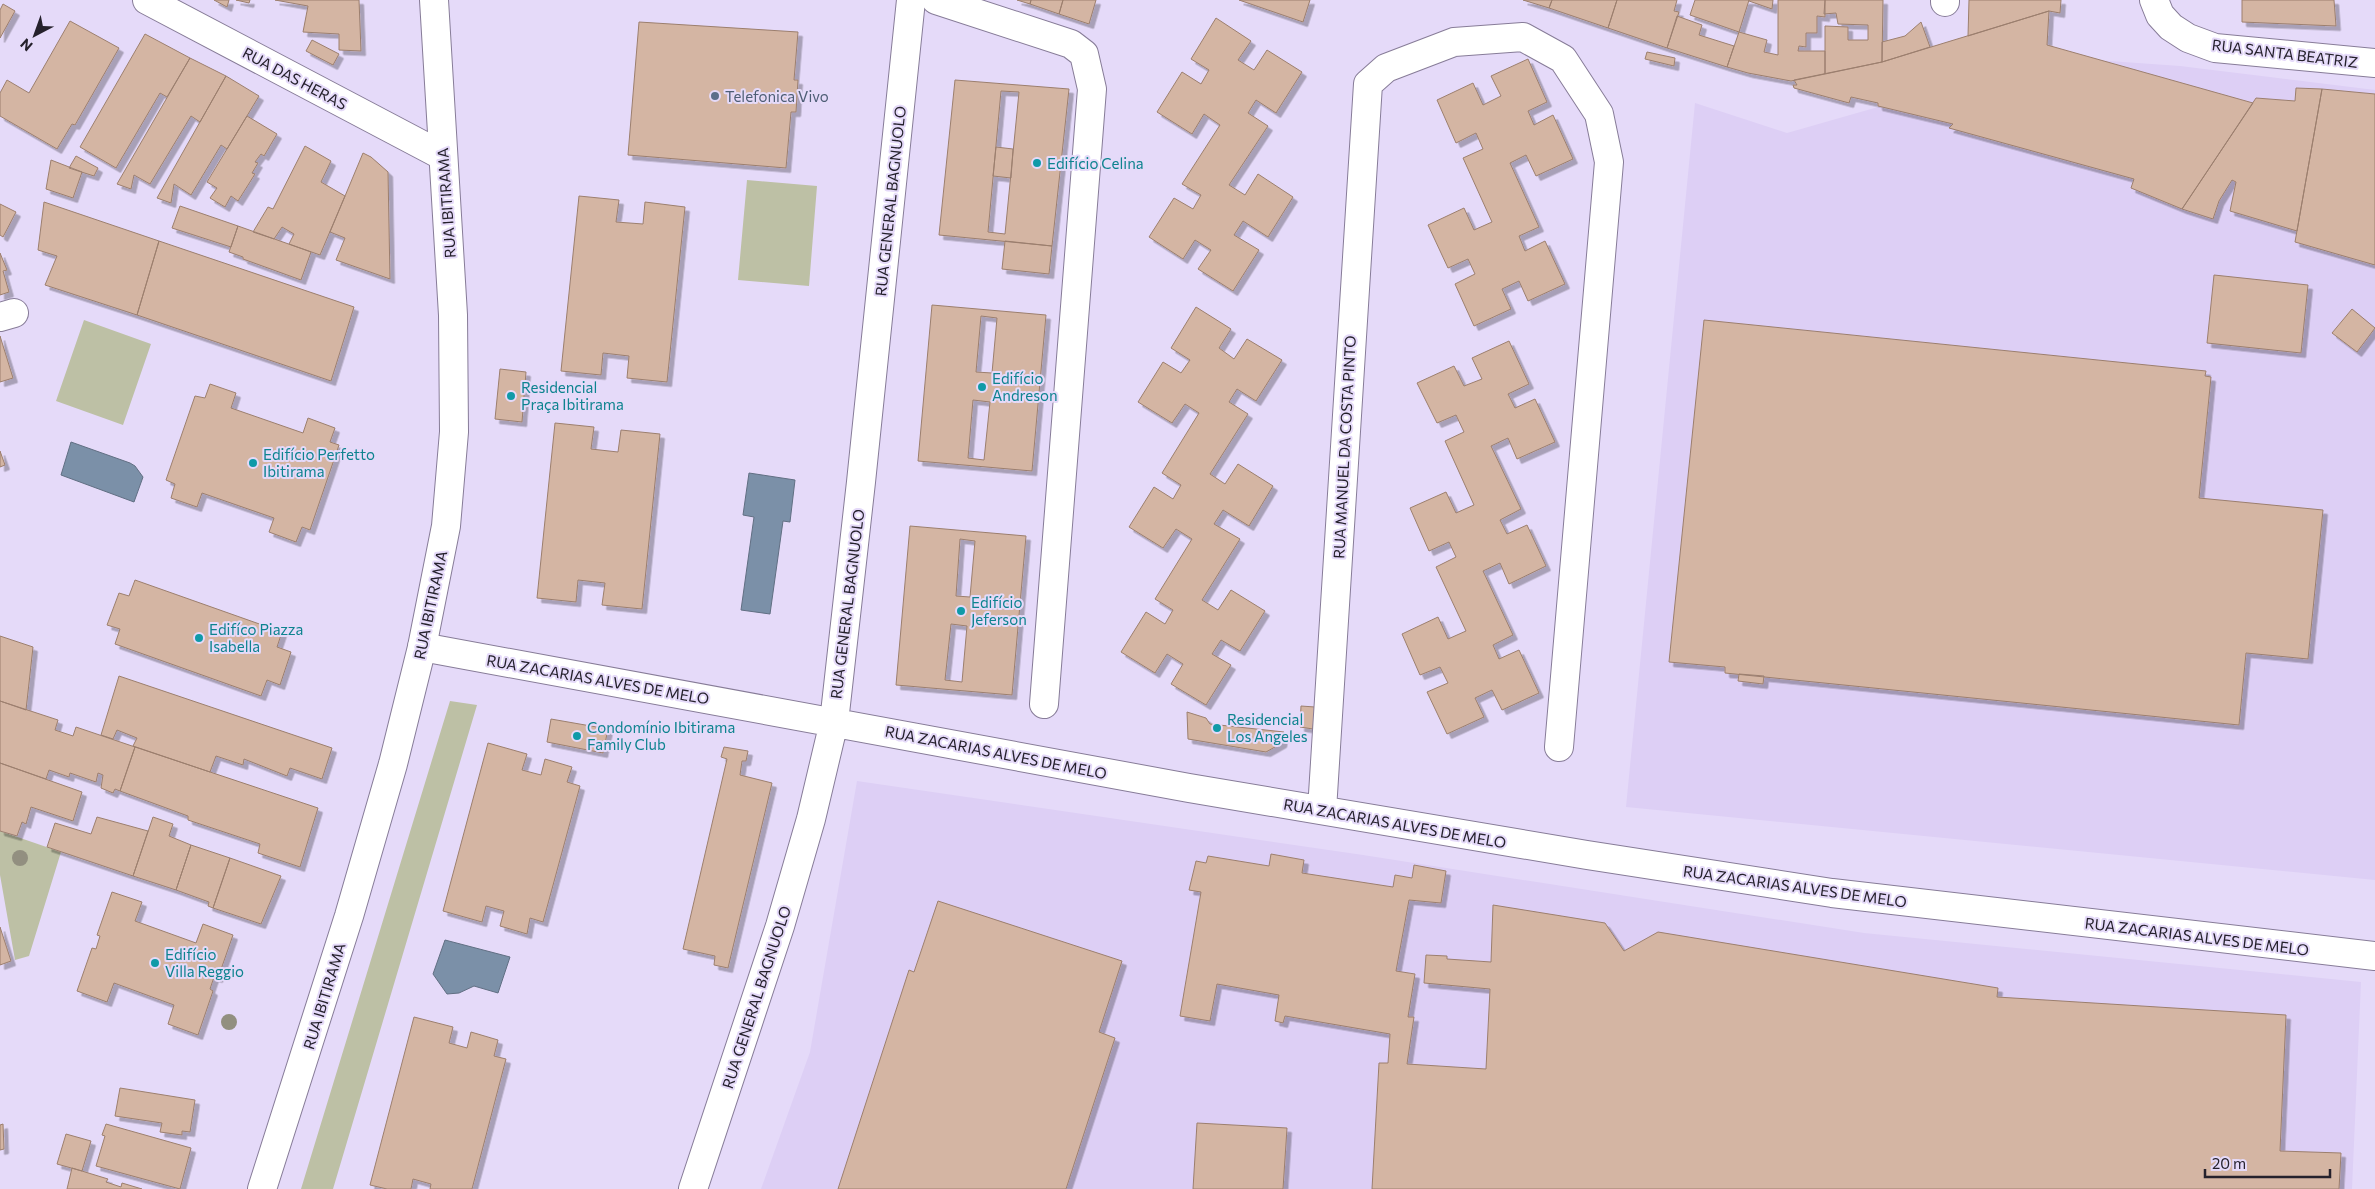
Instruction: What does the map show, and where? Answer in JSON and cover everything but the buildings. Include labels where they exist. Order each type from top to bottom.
[{"type":"street","name":"RUA DAS HERAS","points":[[147,0],[442,156]]},
{"type":"street","name":"RUA IBITIRAMA","points":[[262,1189],[350,916],[394,764],[422,647],[446,526],[454,432],[453,315],[434,0]]},
{"type":"street","name":"RUA GENERAL BAGNUOLO","points":[[693,1189],[780,926],[811,819],[834,722],[911,0]]},
{"type":"street","points":[[936,0],[1071,44],[1084,54],[1092,90],[1044,704]]},
{"type":"street","name":"RUA SANTA BEATRIZ","points":[[2154,0],[2160,15],[2171,27],[2188,38],[2216,48],[2375,63]]},
{"type":"street","name":"RUA MANUEL DA COSTA PINTO","points":[[1322,810],[1368,84],[1386,68],[1454,42],[1523,37],[1563,59],[1599,114],[1609,162],[1559,747]]},
{"type":"street","name":"RUA ZACARIAS ALVES DE MELO","points":[[422,647],[1189,788],[1587,855],[1832,893],[2375,956]]},
{"type":"shaded area","points":[[2053,57],[2180,66],[2375,90],[2375,880],[1626,807],[1695,103],[1787,133]]},
{"type":"shaded area","points":[[857,781],[1363,855],[1864,933],[2361,982],[2352,1189],[761,1189],[810,1052]]},
{"type":"green space","points":[[747,180],[817,186],[809,286],[738,280]]},
{"type":"green space","points":[[84,320],[151,344],[123,425],[56,401]]},
{"type":"green space","points":[[450,701],[477,705],[333,1189],[301,1189]]},
{"type":"green space","points":[[0,831],[61,852],[29,956],[15,960],[0,875]]},
{"type":"water","points":[[71,442],[135,466],[143,477],[134,502],[61,475]]},
{"type":"water","points":[[749,473],[795,480],[790,522],[783,521],[770,614],[741,610],[754,517],[743,515]]},
{"type":"water","points":[[445,940],[510,957],[498,993],[474,986],[459,993],[447,994],[433,974]]},
{"type":"place","name":"Telefonica Vivo","points":[[715,96]]},
{"type":"place","name":"Edifício Celina","points":[[1037,163]]},
{"type":"place","name":"Edifício Andreson","points":[[982,387]]},
{"type":"place","name":"Residencial Praça Ibitirama","points":[[511,396]]},
{"type":"place","name":"Edifício Perfetto Ibitirama","points":[[253,463]]},
{"type":"place","name":"Edifício Jeferson","points":[[961,611]]},
{"type":"place","name":"Edifíco Piazza Isabella","points":[[199,638]]},
{"type":"place","name":"Residencial Los Angeles","points":[[1217,728]]},
{"type":"place","name":"Condomínio Ibitirama Family Club","points":[[577,736]]},
{"type":"place","name":"Edifício Villa Reggio","points":[[155,963]]}]
